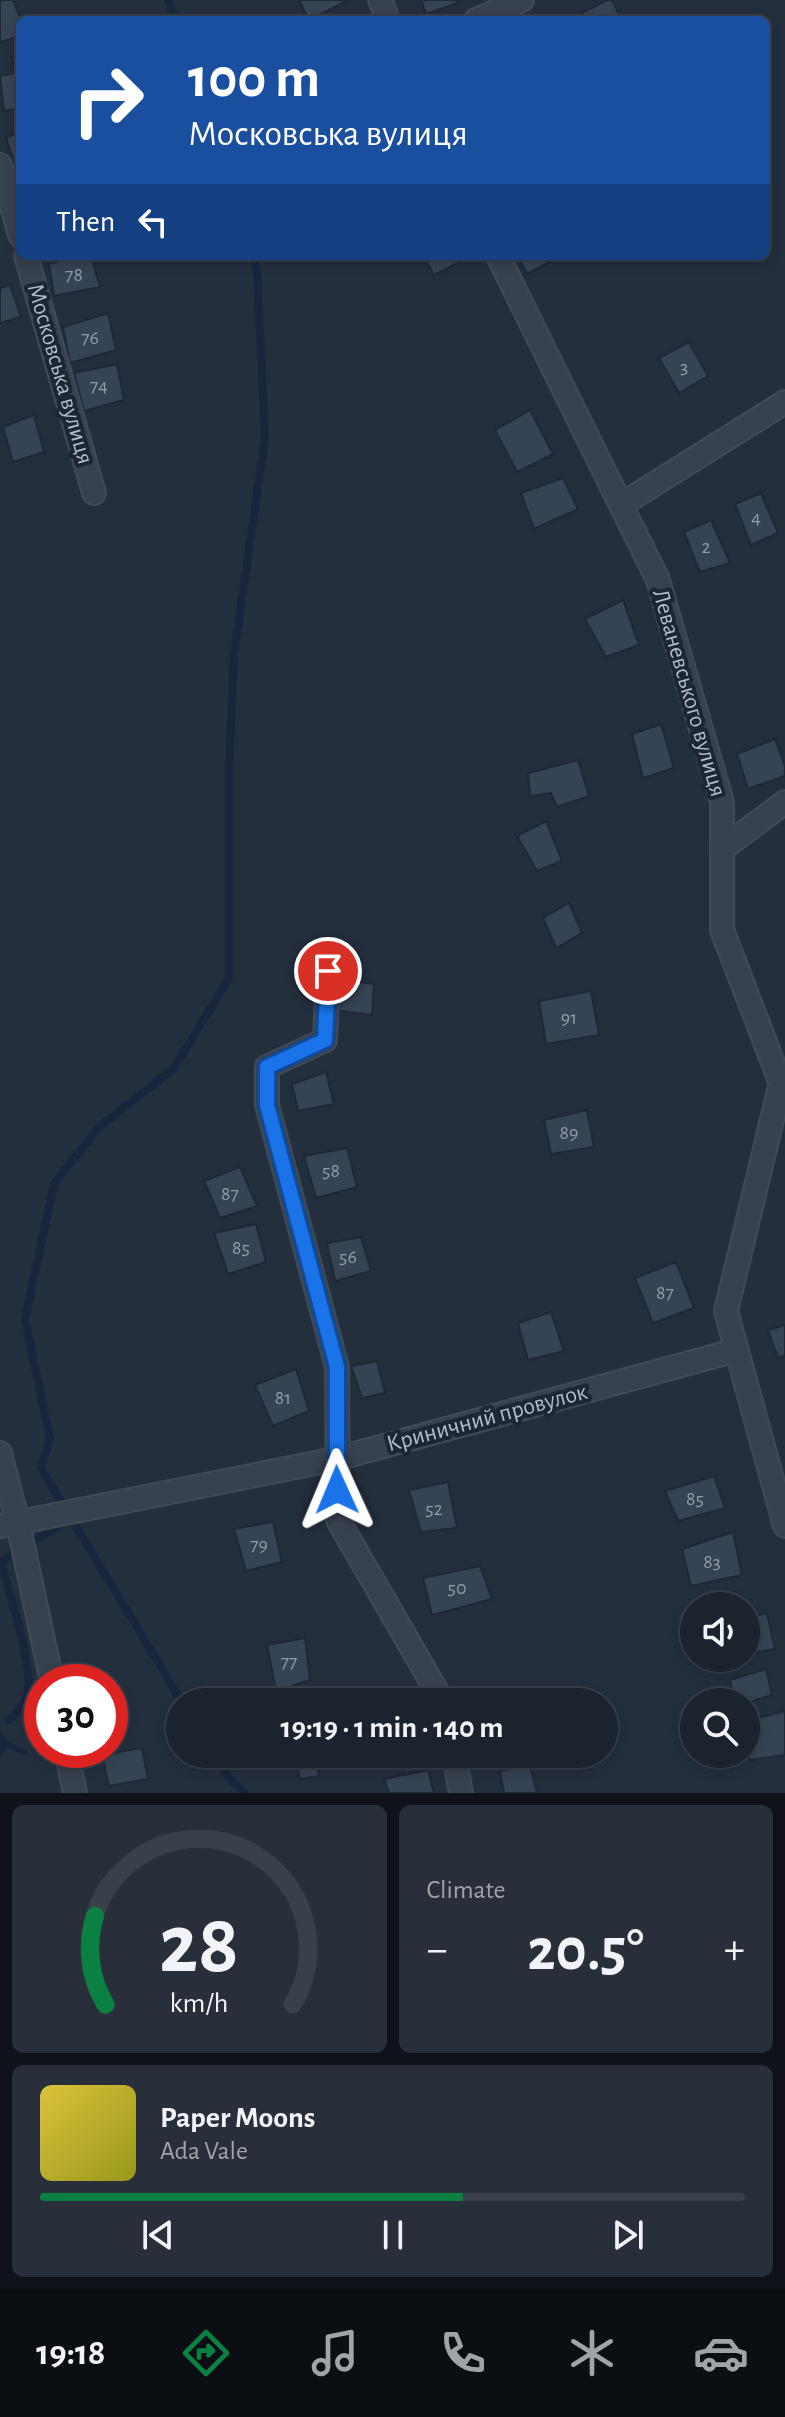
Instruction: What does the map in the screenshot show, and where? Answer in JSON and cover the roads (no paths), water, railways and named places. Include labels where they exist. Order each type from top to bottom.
[{"type":"street","points":[[485,16],[522,0]]},
{"type":"street","points":[[0,165],[16,221]]},
{"type":"street","name":"Московська вулиця","points":[[27,260],[94,493]]},
{"type":"street","name":"Леваневського вулиця","points":[[500,260],[658,580],[722,802],[722,930],[783,1083],[726,1311],[785,1526]]},
{"type":"street","points":[[621,505],[785,402]]},
{"type":"street","points":[[722,849],[785,802]]},
{"type":"street","points":[[328,971],[325,1040],[267,1067],[267,1105],[337,1367],[338,1520],[435,1688]]},
{"type":"street","name":"Криничний провулок","points":[[9,1524],[336,1459],[737,1350]]},
{"type":"street","points":[[0,1453],[9,1524],[47,1664]]},
{"type":"street","points":[[70,1768],[75,1793]]},
{"type":"street","points":[[457,1768],[461,1793]]},
{"type":"water","points":[[0,1733],[24,1750],[23,1755],[7,1748],[0,1756]]},
{"type":"waterway","points":[[168,0],[174,16]]},
{"type":"waterway","points":[[174,1688],[41,1468],[50,1439],[25,1319],[54,1184],[98,1128],[174,1068],[229,978],[229,766],[234,655],[265,438],[257,271],[253,260]]},
{"type":"waterway","points":[[9,1720],[25,1701],[28,1672],[1,1561],[67,1521]]},
{"type":"waterway","points":[[223,1768],[245,1793]]}]
